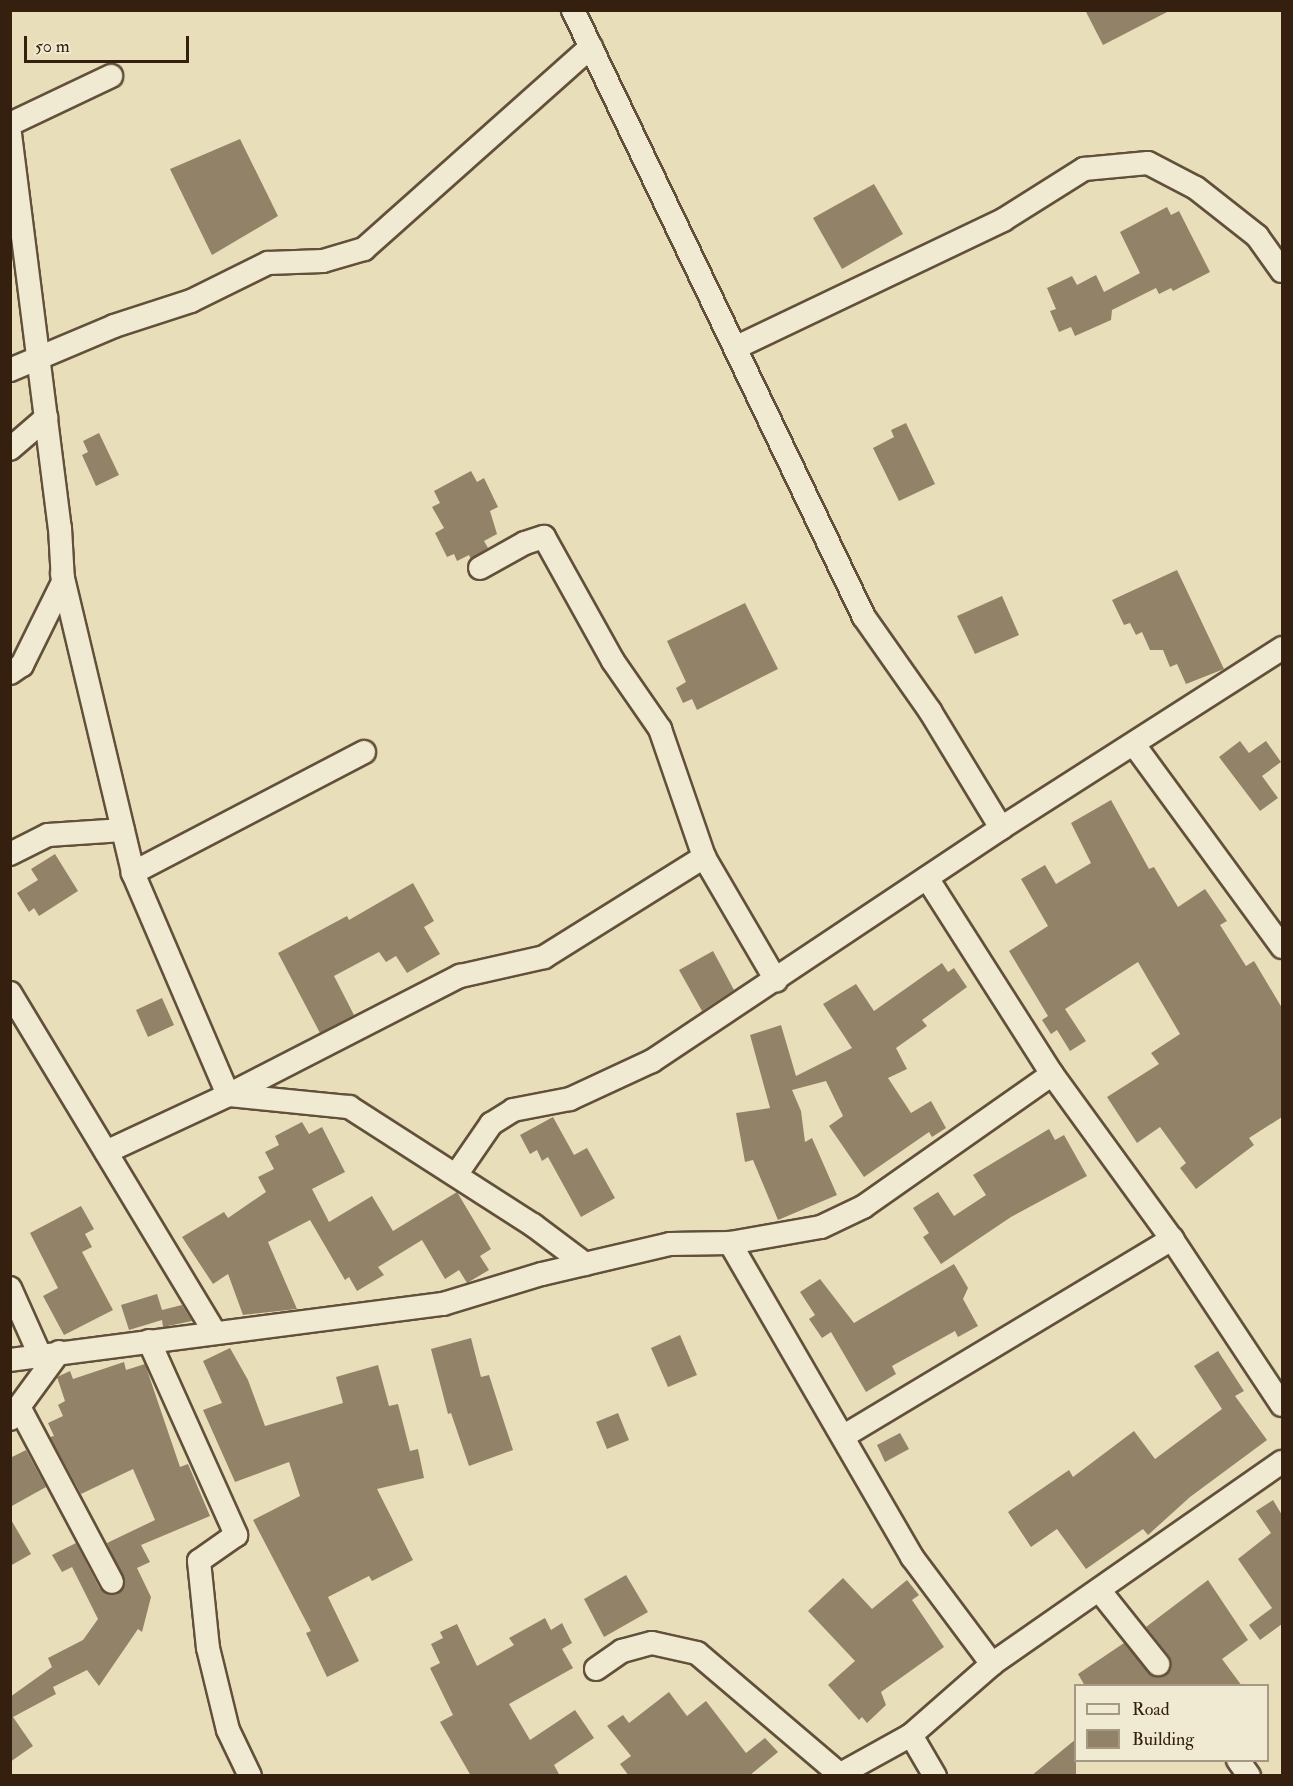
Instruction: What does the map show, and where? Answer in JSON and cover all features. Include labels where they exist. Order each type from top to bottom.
[{"type":"street","points":[[573,10],[864,617],[930,711],[1001,828]]},
{"type":"street","points":[[10,370],[114,326],[191,301],[268,263],[323,261],[364,249],[591,47]]},
{"type":"street","points":[[10,124],[111,76]]},
{"type":"street","points":[[10,134],[14,189],[46,418],[63,582],[22,664],[10,674]]},
{"type":"street","points":[[737,348],[1003,220],[1084,169],[1149,164],[1187,183],[1257,236],[1282,271]]},
{"type":"street","points":[[10,449],[46,418]]},
{"type":"street","points":[[480,568],[525,543],[544,537],[613,661],[660,729],[704,857],[776,980]]},
{"type":"street","points":[[62,574],[133,873],[228,1095]]},
{"type":"street","points":[[456,1175],[491,1124],[513,1110],[570,1099],[652,1061],[1001,828],[1135,746],[1282,648]]},
{"type":"street","points":[[1135,746],[1282,946]]},
{"type":"street","points":[[133,873],[364,752]]},
{"type":"street","points":[[10,854],[48,835],[123,830]]},
{"type":"street","points":[[106,1152],[228,1095],[460,976],[544,957],[704,857]]},
{"type":"street","points":[[927,878],[1052,1074],[1172,1239],[1282,1405]]},
{"type":"street","points":[[10,993],[215,1333]]},
{"type":"street","points":[[10,1360],[443,1304],[585,1264],[670,1244],[730,1243],[821,1227],[863,1207],[1052,1074]]},
{"type":"street","points":[[228,1095],[349,1107],[456,1175],[585,1264]]},
{"type":"street","points":[[844,1436],[1172,1239]]},
{"type":"street","points":[[730,1243],[844,1436],[912,1557],[992,1664]]},
{"type":"street","points":[[10,1288],[50,1354]]},
{"type":"street","points":[[149,1341],[236,1535],[199,1561],[208,1648],[228,1730],[250,1776]]},
{"type":"street","points":[[50,1354],[15,1413],[112,1582]]},
{"type":"street","points":[[596,1669],[622,1651],[644,1644],[667,1644],[697,1653],[838,1775],[911,1735],[992,1664],[1279,1471]]},
{"type":"street","points":[[1099,1590],[1158,1664]]},
{"type":"street","points":[[911,1735],[935,1776]]},
{"type":"street","points":[[1239,1762],[1249,1776]]},
{"type":"building","points":[[1085,10],[1171,10],[1103,45]]},
{"type":"building","points":[[240,139],[278,216],[212,255],[170,169]]},
{"type":"building","points":[[874,184],[903,234],[842,269],[813,218]]},
{"type":"building","points":[[1167,207],[1171,215],[1179,211],[1210,272],[1173,291],[1171,288],[1159,294],[1156,288],[1112,310],[1111,320],[1075,336],[1071,327],[1059,332],[1050,311],[1056,309],[1047,288],[1072,276],[1077,285],[1096,275],[1104,292],[1140,273],[1120,232]]},
{"type":"building","points":[[906,423],[935,484],[899,501],[873,448],[894,437],[891,430]]},
{"type":"building","points":[[99,433],[119,475],[96,486],[82,455],[88,452],[83,441]]},
{"type":"building","points":[[471,471],[477,482],[484,478],[498,507],[490,511],[497,534],[484,541],[488,548],[471,559],[469,555],[457,561],[454,554],[447,557],[435,533],[444,528],[432,507],[440,503],[434,491]]},
{"type":"building","points":[[1177,570],[1224,669],[1186,684],[1177,664],[1170,667],[1163,650],[1150,650],[1142,632],[1136,635],[1130,623],[1124,625],[1112,600]]},
{"type":"building","points":[[1002,596],[1019,635],[975,654],[957,616]]},
{"type":"building","points":[[745,603],[778,669],[697,710],[692,699],[683,703],[676,688],[686,682],[667,641]]},
{"type":"building","points":[[1240,741],[1249,753],[1266,741],[1281,762],[1262,776],[1278,798],[1260,811],[1219,757]]},
{"type":"building","points":[[1111,800],[1149,869],[1154,867],[1178,907],[1205,889],[1227,921],[1220,925],[1246,966],[1254,961],[1282,1008],[1282,1117],[1249,1138],[1254,1145],[1196,1189],[1180,1168],[1186,1163],[1160,1127],[1137,1143],[1107,1097],[1159,1064],[1151,1053],[1180,1034],[1138,962],[1065,1009],[1086,1041],[1070,1051],[1057,1030],[1051,1034],[1042,1020],[1048,1016],[1009,951],[1048,926],[1021,879],[1045,865],[1056,884],[1091,863],[1071,823]]},
{"type":"building","points":[[55,854],[78,891],[39,916],[34,908],[29,912],[17,893],[38,880],[31,869]]},
{"type":"building","points":[[413,883],[434,921],[424,927],[440,954],[407,973],[396,956],[386,962],[379,952],[334,976],[354,1015],[320,1033],[278,953],[347,916],[349,920]]},
{"type":"building","points":[[713,951],[734,990],[702,1011],[679,970]]},
{"type":"building","points":[[942,963],[948,972],[954,968],[967,987],[922,1020],[927,1026],[896,1048],[907,1069],[888,1078],[911,1113],[931,1101],[946,1128],[932,1137],[929,1132],[864,1177],[829,1126],[843,1116],[826,1081],[792,1090],[801,1111],[805,1142],[812,1138],[837,1195],[778,1220],[753,1160],[745,1162],[736,1113],[770,1108],[750,1035],[781,1025],[796,1076],[852,1048],[823,1004],[856,984],[874,1011]]},
{"type":"building","points":[[162,998],[174,1025],[148,1037],[136,1010]]},
{"type":"building","points":[[553,1117],[574,1155],[587,1148],[615,1198],[581,1217],[548,1157],[542,1161],[537,1150],[530,1154],[520,1135]]},
{"type":"building","points":[[302,1122],[309,1134],[322,1127],[345,1172],[312,1189],[329,1222],[372,1196],[393,1231],[457,1192],[491,1249],[480,1256],[489,1270],[467,1283],[459,1270],[445,1279],[422,1240],[378,1267],[384,1275],[357,1291],[349,1277],[345,1280],[310,1220],[268,1242],[297,1309],[243,1315],[228,1274],[213,1284],[182,1237],[224,1212],[228,1218],[266,1192],[258,1177],[274,1169],[265,1152],[279,1145],[275,1136]]},
{"type":"building","points":[[1049,1129],[1055,1140],[1064,1135],[1087,1176],[1011,1217],[941,1264],[923,1237],[929,1233],[913,1208],[938,1192],[954,1216],[986,1195],[973,1175]]},
{"type":"building","points":[[81,1206],[94,1229],[85,1234],[92,1247],[82,1252],[113,1310],[64,1335],[43,1296],[58,1288],[30,1233]]},
{"type":"building","points":[[954,1264],[968,1288],[963,1299],[978,1326],[958,1337],[955,1331],[892,1366],[896,1374],[866,1392],[831,1332],[822,1338],[809,1319],[815,1315],[800,1292],[820,1279],[854,1323]]},
{"type":"building","points":[[157,1294],[162,1310],[182,1305],[192,1321],[163,1327],[162,1320],[129,1330],[121,1305]]},
{"type":"building","points":[[680,1335],[697,1375],[668,1387],[651,1348]]},
{"type":"building","points":[[471,1338],[481,1377],[489,1375],[513,1450],[469,1466],[451,1413],[448,1414],[431,1349]]},
{"type":"building","points":[[230,1348],[248,1380],[265,1426],[343,1403],[336,1377],[378,1365],[389,1406],[398,1404],[410,1451],[418,1449],[424,1478],[377,1489],[413,1560],[372,1581],[369,1576],[328,1597],[359,1661],[327,1677],[306,1633],[311,1631],[253,1520],[300,1496],[289,1462],[235,1482],[203,1410],[222,1403],[203,1361]]},
{"type":"building","points":[[1218,1351],[1244,1391],[1235,1396],[1267,1440],[1190,1497],[1148,1535],[1143,1529],[1086,1569],[1057,1529],[1031,1547],[1008,1512],[1069,1470],[1073,1477],[1134,1431],[1155,1459],[1222,1409],[1194,1366]]},
{"type":"building","points":[[124,1362],[126,1370],[145,1364],[180,1467],[188,1464],[210,1516],[141,1545],[150,1562],[137,1568],[151,1597],[142,1632],[138,1629],[99,1686],[87,1670],[53,1687],[56,1694],[13,1717],[33,1746],[10,1762],[10,1697],[52,1667],[48,1658],[83,1640],[98,1619],[72,1567],[62,1572],[52,1555],[76,1543],[100,1589],[111,1595],[118,1594],[125,1582],[107,1543],[155,1520],[133,1469],[81,1494],[50,1437],[54,1436],[48,1423],[63,1416],[58,1405],[65,1401],[57,1377],[70,1371],[73,1379]]},
{"type":"building","points":[[618,1413],[629,1440],[607,1449],[596,1422]]},
{"type":"building","points":[[900,1433],[909,1449],[885,1462],[877,1445]]},
{"type":"building","points":[[26,1450],[46,1487],[10,1507],[10,1458]]},
{"type":"building","points":[[1273,1500],[1282,1515],[1282,1624],[1260,1640],[1249,1625],[1272,1608],[1238,1559],[1271,1533],[1256,1511]]},
{"type":"building","points":[[10,1518],[31,1554],[10,1566]]},
{"type":"building","points":[[626,1575],[648,1612],[604,1637],[584,1599]]},
{"type":"building","points":[[843,1578],[872,1609],[907,1580],[919,1595],[912,1600],[944,1647],[881,1692],[886,1705],[867,1723],[862,1717],[859,1720],[828,1685],[855,1661],[808,1611]]},
{"type":"building","points":[[1208,1580],[1248,1640],[1222,1659],[1241,1684],[1084,1684],[1078,1674],[1124,1643],[1153,1676],[1167,1674],[1171,1663],[1169,1656],[1146,1627]]},
{"type":"building","points":[[545,1618],[551,1630],[562,1623],[572,1643],[562,1649],[573,1668],[509,1704],[530,1740],[575,1710],[594,1738],[554,1765],[560,1776],[471,1776],[440,1722],[453,1715],[430,1668],[440,1663],[431,1644],[443,1638],[440,1632],[457,1624],[477,1666],[514,1645],[509,1638]]},
{"type":"building","points":[[669,1692],[687,1716],[706,1701],[746,1753],[765,1738],[778,1752],[749,1776],[629,1776],[620,1764],[631,1756],[607,1726],[623,1715],[629,1723]]},
{"type":"building","points":[[1074,1741],[1076,1776],[1031,1776]]}]
